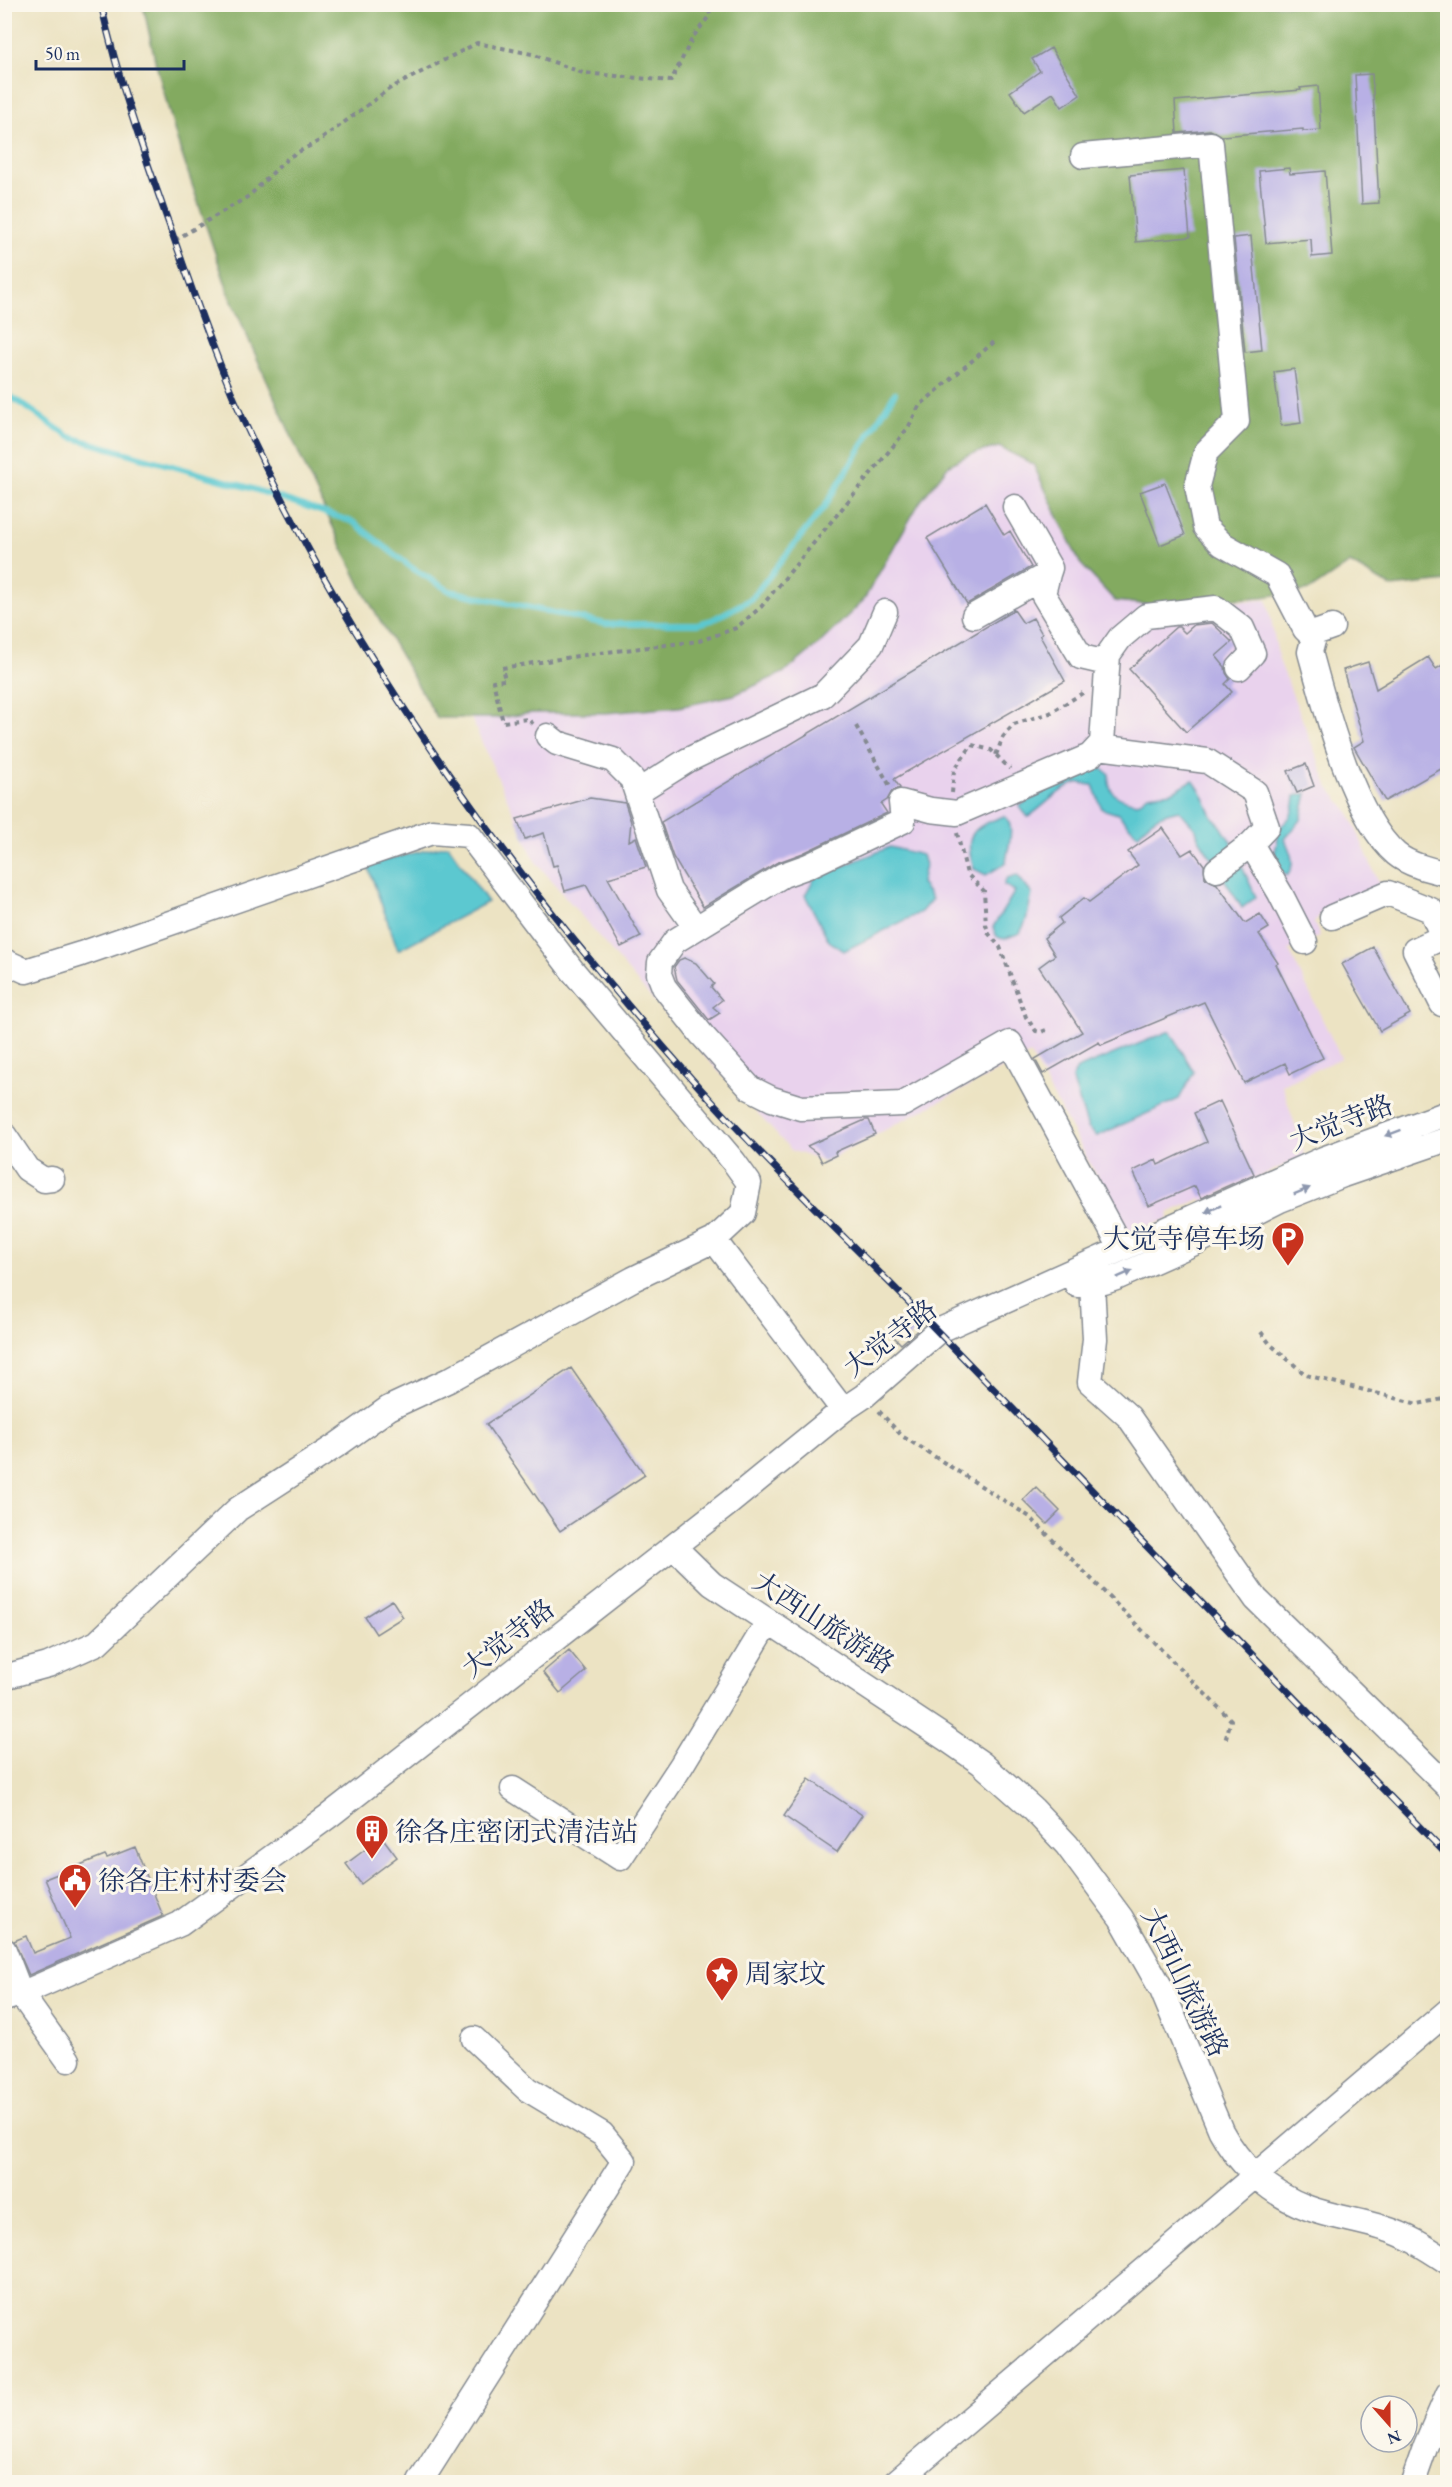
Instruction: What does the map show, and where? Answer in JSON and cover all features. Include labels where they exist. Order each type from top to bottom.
[{"type":"street","points":[[1083,156],[1211,144],[1237,421],[1206,452],[1197,486],[1205,527],[1222,544],[1277,574],[1305,629],[1323,633],[1310,652],[1346,769],[1380,837],[1398,856],[1426,869],[1448,874]]},
{"type":"street","points":[[1016,507],[1050,568],[1043,594],[1081,657],[1106,675]]},
{"type":"street","points":[[974,616],[1048,574]]},
{"type":"street","points":[[1121,1248],[1010,1044],[903,1104],[801,1108],[772,1099],[750,1088],[702,1035],[664,987],[659,974],[660,962],[675,941],[783,875],[808,866],[903,821],[901,802],[953,813],[973,808],[1090,756],[1102,743],[1108,655],[1120,638],[1146,616],[1216,608],[1242,628],[1253,653],[1239,668]]},
{"type":"street","points":[[637,792],[688,760],[824,695],[871,645],[885,612]]},
{"type":"street","points":[[548,736],[557,743],[613,760],[632,779],[669,890],[696,928]]},
{"type":"street","points":[[1098,747],[1207,761],[1255,792],[1268,827],[1251,844],[1217,870]]},
{"type":"street","points":[[4,960],[26,971],[92,951],[432,832],[469,835],[572,970],[734,1162],[749,1183],[743,1213],[714,1239],[633,1279],[448,1380],[388,1408],[337,1445],[238,1509],[97,1643],[48,1665],[4,1677]]},
{"type":"street","points":[[1251,844],[1281,893],[1305,942]]},
{"type":"street","points":[[1332,917],[1388,893],[1431,910],[1443,937],[1415,950],[1443,1004],[1448,1001]]},
{"type":"street","name":"大觉寺路","points":[[13,1996],[180,1924],[330,1815],[674,1546],[843,1410],[864,1396],[938,1332],[1121,1248],[1323,1160],[1448,1113]]},
{"type":"street","points":[[4,1135],[27,1169],[44,1180],[52,1179]]},
{"type":"street","name":"大觉寺路","points":[[1027,1292],[1092,1284],[1116,1278],[1201,1240],[1280,1200],[1343,1175],[1448,1140]]},
{"type":"street","points":[[714,1239],[843,1410]]},
{"type":"street","points":[[1092,1284],[1095,1339],[1090,1382],[1129,1417],[1257,1599],[1448,1786]]},
{"type":"street","name":"大西山旅游路","points":[[674,1546],[712,1584],[981,1763],[1033,1809],[1067,1845],[1110,1901],[1143,1955],[1168,2005],[1221,2131],[1231,2150],[1257,2176],[1288,2200],[1309,2209],[1384,2228],[1420,2242],[1448,2262]]},
{"type":"street","points":[[513,1789],[620,1858],[681,1766],[768,1622]]},
{"type":"street","points":[[4,1950],[13,1996],[68,2060]]},
{"type":"street","points":[[896,2482],[1448,2011]]},
{"type":"street","points":[[420,2482],[633,2158],[602,2134],[527,2089],[474,2039]]},
{"type":"street","points":[[1413,2482],[1448,2394]]},
{"type":"path","points":[[102,11],[114,4]]},
{"type":"path","points":[[175,240],[249,196],[289,157],[318,141],[389,90],[477,43],[532,54],[583,73],[671,81],[693,38],[710,15],[708,4]]},
{"type":"path","points":[[548,736],[528,719],[503,722],[494,681],[505,680],[502,668],[699,641],[736,628],[761,607],[908,428],[919,406],[994,342]]},
{"type":"path","points":[[996,755],[1003,737],[1014,724],[1050,713],[1106,675]]},
{"type":"path","points":[[856,726],[880,773],[901,802]]},
{"type":"path","points":[[1024,786],[991,750],[972,745],[954,770],[951,800],[967,874],[984,891],[986,925],[989,934],[1000,947],[1029,1024],[1041,1032],[1046,1030]]},
{"type":"path","points":[[1261,1332],[1270,1344],[1306,1375],[1418,1404],[1448,1398]]},
{"type":"path","points":[[864,1396],[902,1436],[1030,1518],[1231,1720],[1225,1742]]},
{"type":"shaded area","points":[[999,447],[1033,464],[1055,511],[1149,605],[1267,600],[1279,660],[1329,788],[1349,812],[1380,886],[1321,913],[1314,923],[1320,936],[1289,950],[1341,1058],[1282,1085],[1305,1156],[1202,1202],[1200,1199],[1168,1213],[1169,1218],[1129,1235],[1030,1054],[824,1162],[791,1150],[645,991],[535,861],[471,718],[499,718],[532,713],[606,713],[679,707],[913,512],[949,465],[968,455]]},
{"type":"green space","points":[[143,5],[1447,5],[1447,581],[1391,587],[1350,563],[1310,590],[1262,597],[1149,605],[1115,601],[1080,563],[1033,464],[999,447],[968,455],[949,465],[920,502],[863,601],[819,644],[785,672],[734,695],[679,707],[606,713],[532,713],[499,718],[437,718],[364,593],[308,474],[230,297],[177,140]]},
{"type":"water","points":[[1097,765],[1109,774],[1112,792],[1120,798],[1138,803],[1148,795],[1172,792],[1193,780],[1202,793],[1213,818],[1231,842],[1256,897],[1242,908],[1198,837],[1196,829],[1179,810],[1156,818],[1138,835],[1118,814],[1102,809],[1093,785],[1078,783],[1072,785],[1028,817],[1019,806],[1063,781],[1063,777]]},
{"type":"water","points":[[1307,793],[1301,820],[1285,839],[1292,862],[1287,876],[1272,865],[1278,838],[1276,830],[1290,816],[1295,796]]},
{"type":"water","points":[[1004,816],[1008,820],[1011,831],[1006,863],[986,875],[974,869],[970,840],[984,824]]},
{"type":"water","points":[[448,845],[488,902],[398,950],[367,864]]},
{"type":"water","points":[[890,847],[922,855],[925,865],[921,883],[932,899],[921,912],[844,951],[829,941],[805,895],[815,877]]},
{"type":"water","points":[[1017,875],[1032,894],[1026,921],[1020,933],[1004,939],[997,937],[993,927],[1015,891],[1004,885],[1007,878]]},
{"type":"water","points":[[1170,1031],[1194,1072],[1179,1099],[1097,1136],[1088,1128],[1072,1078],[1077,1069]]},
{"type":"building","points":[[1051,48],[1080,95],[1062,107],[1053,93],[1024,112],[1010,92],[1040,71],[1032,59]]},
{"type":"building","points":[[1372,74],[1379,203],[1362,204],[1355,75]]},
{"type":"building","points":[[1318,86],[1321,130],[1303,131],[1303,129],[1222,136],[1210,130],[1177,133],[1175,101],[1301,90],[1300,88]]},
{"type":"building","points":[[1289,168],[1290,174],[1325,171],[1332,255],[1312,257],[1311,239],[1266,243],[1259,171]]},
{"type":"building","points":[[1184,170],[1190,237],[1136,242],[1130,175]]},
{"type":"building","points":[[1251,236],[1262,350],[1245,352],[1234,238]]},
{"type":"building","points":[[1294,369],[1301,423],[1281,426],[1274,372]]},
{"type":"building","points":[[1165,483],[1185,535],[1160,545],[1140,492]]},
{"type":"building","points":[[985,503],[1004,535],[1010,531],[1031,567],[967,604],[927,538]]},
{"type":"building","points":[[1014,610],[1023,623],[1033,618],[1042,634],[1040,636],[1065,681],[894,779],[900,788],[892,791],[887,800],[881,804],[887,813],[803,853],[776,863],[703,907],[673,857],[661,822]]},
{"type":"building","points":[[1212,623],[1232,642],[1216,656],[1225,667],[1230,679],[1225,684],[1232,692],[1186,732],[1129,669],[1176,627],[1185,633],[1194,625]]},
{"type":"building","points":[[1428,657],[1436,669],[1448,662],[1448,765],[1385,801],[1354,747],[1364,741],[1343,670],[1368,662],[1376,689]]},
{"type":"building","points":[[1306,764],[1314,786],[1297,793],[1288,771]]},
{"type":"building","points":[[590,798],[625,803],[631,822],[629,841],[636,837],[646,867],[608,878],[641,937],[621,947],[586,885],[565,891],[557,865],[553,866],[544,833],[525,839],[517,819]]},
{"type":"building","points":[[1163,828],[1182,855],[1192,849],[1204,865],[1205,878],[1217,884],[1245,923],[1260,914],[1269,928],[1259,934],[1278,963],[1276,964],[1323,1058],[1290,1074],[1285,1063],[1244,1083],[1204,1002],[1101,1045],[1099,1042],[1043,1074],[1035,1059],[1082,1032],[1039,967],[1055,955],[1044,938],[1062,923],[1059,918],[1084,898],[1089,902],[1138,865],[1128,852]]},
{"type":"building","points":[[1373,947],[1410,1014],[1380,1031],[1342,964]]},
{"type":"building","points":[[684,958],[696,963],[714,984],[711,987],[722,1000],[713,1007],[720,1013],[709,1020],[677,980],[674,967],[679,960]]},
{"type":"building","points":[[1220,1101],[1254,1174],[1201,1198],[1195,1186],[1149,1206],[1133,1171],[1156,1160],[1158,1165],[1207,1142],[1194,1113]]},
{"type":"building","points":[[869,1120],[875,1134],[835,1152],[836,1155],[822,1162],[818,1154],[807,1146]]},
{"type":"building","points":[[911,1318],[920,1328],[901,1344],[892,1335]]},
{"type":"building","points":[[571,1368],[645,1475],[560,1531],[486,1424]]},
{"type":"building","points":[[1036,1487],[1060,1511],[1047,1524],[1023,1500]]},
{"type":"building","points":[[392,1600],[403,1617],[376,1634],[365,1617]]},
{"type":"building","points":[[569,1650],[586,1671],[560,1693],[543,1672]]},
{"type":"building","points":[[809,1779],[862,1815],[837,1852],[784,1816]]},
{"type":"building","name":"徐各庄密闭式清洁站","points":[[382,1837],[397,1857],[361,1884],[346,1864]]},
{"type":"building","points":[[135,1847],[163,1916],[29,1975],[14,1941],[26,1936],[33,1953],[70,1938],[45,1879],[105,1855],[107,1858]]},
{"type":"waterway","points":[[4,393],[70,437],[250,488],[353,522],[412,568],[450,591],[606,624],[697,624],[712,620],[751,599],[825,506],[895,393]]},
{"type":"railway","points":[[101,4],[123,89],[189,282],[231,391],[255,445],[299,533],[347,618],[399,701],[511,860],[634,1012],[698,1086],[788,1182],[912,1306],[1448,1856]]},
{"type":"place","name":"大觉寺停车场","points":[[1288,1267]]},
{"type":"place","name":"徐各庄密闭式清洁站","points":[[372,1860]]},
{"type":"place","name":"徐各庄村村委会","points":[[75,1909]]},
{"type":"place","name":"周家坟","points":[[722,2002]]}]
